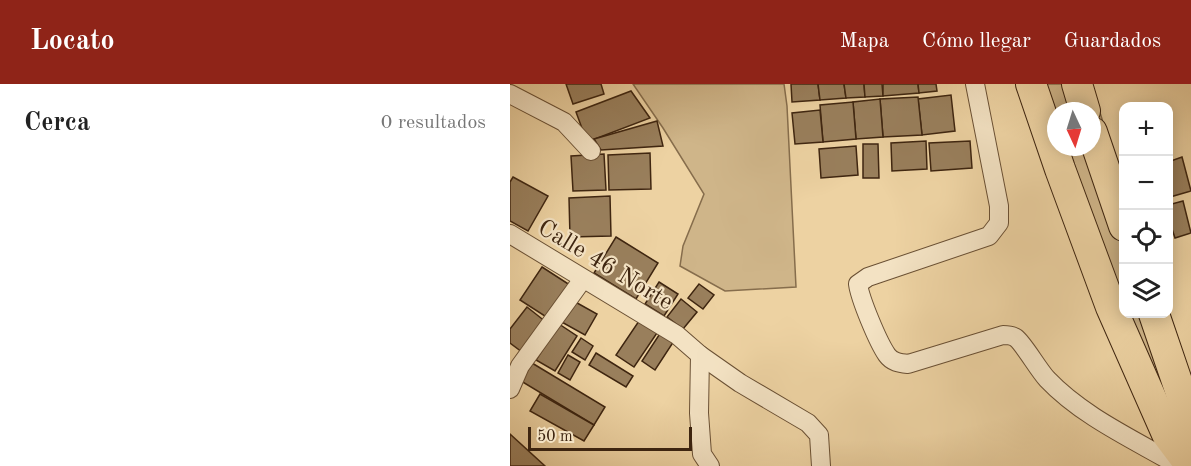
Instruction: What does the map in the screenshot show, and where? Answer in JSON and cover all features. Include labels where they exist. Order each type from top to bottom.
[{"type":"highway","points":[[1032,84],[1060,169],[1111,307],[1167,434],[1191,466]]},
{"type":"highway","points":[[1077,84],[1082,102]]},
{"type":"highway","points":[[1100,156],[1119,211]]},
{"type":"highway","points":[[1155,318],[1183,399],[1191,433]]},
{"type":"street","points":[[975,84],[999,206],[999,223],[989,236],[868,277],[858,284],[859,296],[887,355],[896,362],[908,364],[1003,335],[1012,336],[1018,339],[1048,380],[1080,407],[1179,466]]},
{"type":"street","points":[[510,94],[564,122],[591,151]]},
{"type":"street","name":"Calle 46 Norte","points":[[510,234],[677,335],[700,355]]},
{"type":"street","points":[[510,389],[520,366],[583,279]]},
{"type":"street","points":[[700,355],[699,412],[702,454],[710,466]]},
{"type":"street","points":[[700,355],[740,383],[807,423],[819,435],[821,466]]},
{"type":"shaded area","points":[[633,84],[784,84],[796,287],[725,291],[680,266],[683,246],[704,194]]},
{"type":"shaded area","points":[[1042,84],[1091,84],[1097,102],[1048,102]]},
{"type":"shaded area","points":[[1101,116],[1119,173],[1119,315],[1111,297],[1067,156],[1101,156]]},
{"type":"shaded area","points":[[1120,318],[1164,318],[1191,401],[1191,457],[1153,394]]},
{"type":"building","points":[[566,84],[601,84],[604,94],[573,104]]},
{"type":"building","points":[[791,84],[818,84],[820,100],[792,102]]},
{"type":"building","points":[[818,84],[844,84],[846,98],[820,100]]},
{"type":"building","points":[[844,84],[864,84],[865,97],[846,98]]},
{"type":"building","points":[[864,84],[882,84],[883,96],[865,97]]},
{"type":"building","points":[[883,84],[918,84],[919,93],[883,96]]},
{"type":"building","points":[[918,84],[936,84],[937,91],[919,93]]},
{"type":"building","points":[[631,91],[650,118],[587,142],[576,112]]},
{"type":"building","points":[[951,95],[955,131],[922,135],[918,99]]},
{"type":"building","points":[[918,97],[922,135],[883,137],[880,99]]},
{"type":"building","points":[[880,99],[883,137],[856,139],[853,102]]},
{"type":"building","points":[[853,102],[856,139],[823,142],[820,105]]},
{"type":"building","points":[[820,110],[823,142],[795,144],[792,113]]},
{"type":"building","points":[[657,121],[663,146],[601,150],[594,139]]},
{"type":"building","points":[[926,141],[927,169],[892,171],[891,143]]},
{"type":"building","points":[[970,141],[972,168],[931,171],[929,143]]},
{"type":"building","points":[[863,144],[878,144],[879,178],[863,178]]},
{"type":"building","points":[[856,146],[858,175],[821,178],[819,149]]},
{"type":"building","points":[[650,153],[651,189],[609,190],[608,155]]},
{"type":"building","points":[[604,154],[606,190],[573,191],[571,156]]},
{"type":"building","points":[[1182,157],[1191,191],[1173,196],[1173,160]]},
{"type":"building","points":[[513,177],[548,196],[528,231],[510,221],[510,182]]},
{"type":"building","points":[[610,196],[611,236],[570,237],[569,198]]},
{"type":"building","points":[[1183,201],[1191,233],[1175,238],[1173,204]]},
{"type":"building","points":[[616,237],[658,263],[636,299],[594,273]]},
{"type":"building","points":[[542,267],[573,287],[551,320],[520,300]]},
{"type":"building","points":[[659,282],[678,294],[664,316],[645,304]]},
{"type":"building","points":[[699,284],[714,295],[703,309],[688,298]]},
{"type":"building","points":[[570,299],[597,314],[585,335],[558,320]]},
{"type":"building","points":[[681,299],[697,312],[683,329],[667,317]]},
{"type":"building","points":[[527,307],[546,322],[522,352],[510,343],[510,329]]},
{"type":"building","points":[[641,318],[659,330],[634,367],[616,355]]},
{"type":"building","points":[[559,324],[577,336],[555,371],[536,360]]},
{"type":"building","points":[[661,332],[674,341],[655,370],[642,361]]},
{"type":"building","points":[[581,338],[593,346],[585,360],[572,352]]},
{"type":"building","points":[[596,353],[633,376],[626,387],[589,365]]},
{"type":"building","points":[[568,355],[580,362],[570,380],[558,373]]},
{"type":"building","points":[[527,360],[605,407],[594,425],[516,378]]},
{"type":"building","points":[[540,394],[594,425],[584,441],[530,411]]},
{"type":"building","points":[[510,434],[545,466],[510,466]]}]
